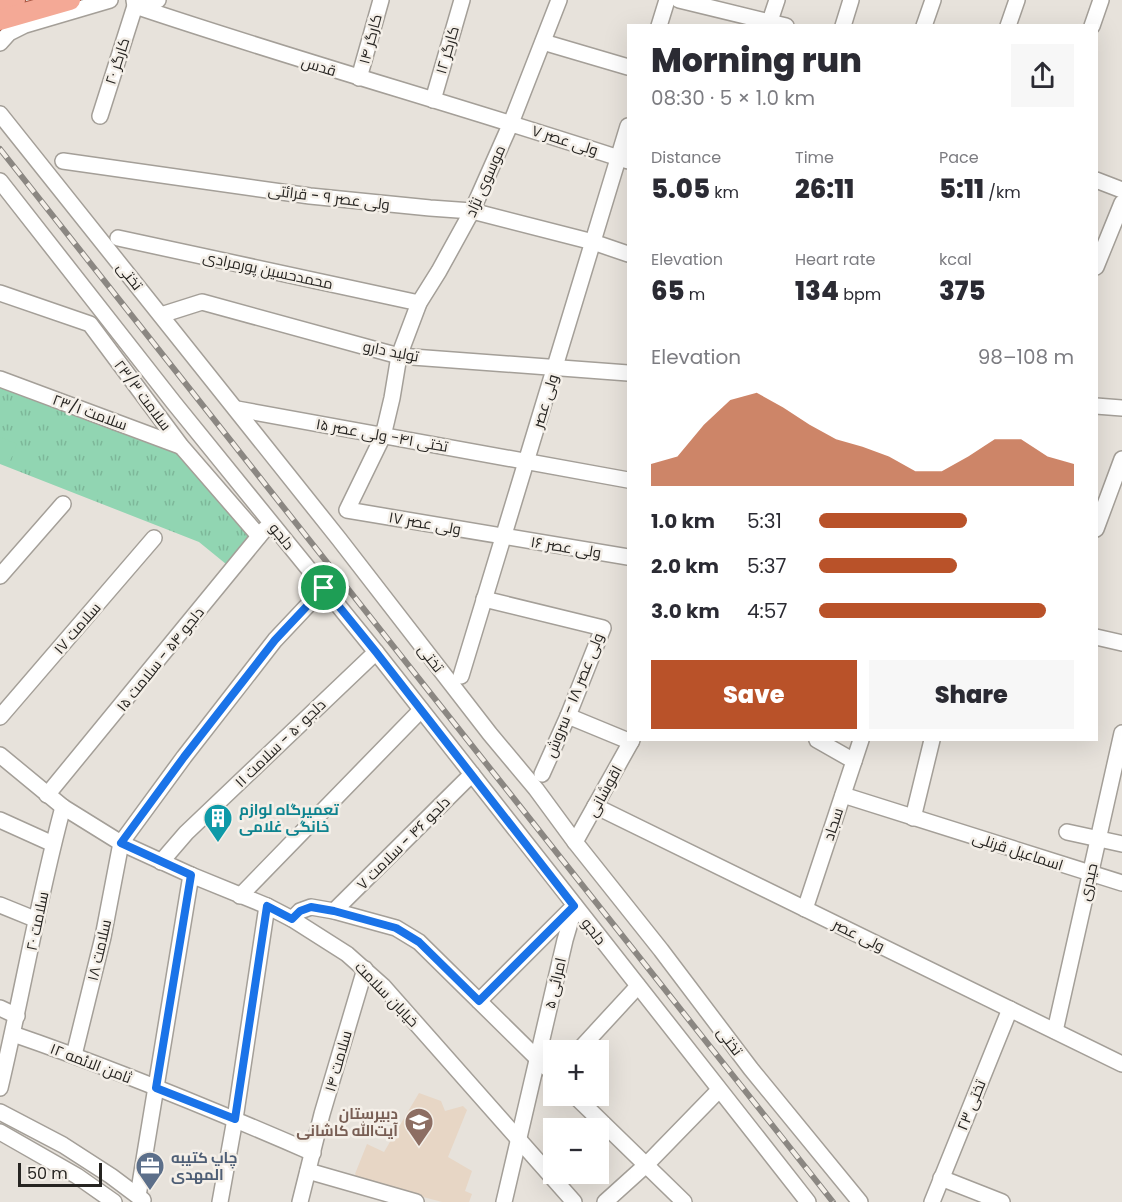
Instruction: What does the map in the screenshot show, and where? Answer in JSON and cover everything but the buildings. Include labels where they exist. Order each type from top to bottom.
[{"type":"main road","points":[[0,4],[15,0]]},
{"type":"main road","points":[[0,20],[70,0]]},
{"type":"street","points":[[0,33],[110,0]]},
{"type":"street","points":[[134,3],[158,0]]},
{"type":"street","name":"کارگر ۱۴","points":[[359,78],[381,0]]},
{"type":"street","name":"کارگر ۱۲","points":[[433,100],[462,0]]},
{"type":"street","name":"موسوی نژاد","points":[[347,510],[383,436],[399,356],[419,303],[472,211],[511,123],[559,0]]},
{"type":"street","points":[[660,24],[667,0]]},
{"type":"street","points":[[679,0],[780,24]]},
{"type":"street","points":[[770,21],[777,0]]},
{"type":"street","points":[[844,24],[851,0]]},
{"type":"street","points":[[925,24],[933,0]]},
{"type":"street","points":[[1009,24],[1017,0]]},
{"type":"street","points":[[1093,24],[1101,0]]},
{"type":"street","name":"قدس","points":[[134,3],[218,34],[511,123]]},
{"type":"street","name":"کارگر ۲۰","points":[[100,116],[134,3]]},
{"type":"street","points":[[0,43],[9,33],[25,25]]},
{"type":"street","points":[[543,42],[627,67]]},
{"type":"street","name":"تختی","points":[[0,114],[237,409],[490,734],[536,789],[575,843],[661,950],[751,1069],[860,1202]]},
{"type":"street","name":"ولی عصر ۷","points":[[511,123],[624,159]]},
{"type":"street","name":"ولی عصر","points":[[461,676],[593,242],[624,159],[627,134]]},
{"type":"street","name":"ولی عصر ۹ - قرائتی","points":[[63,161],[310,196],[472,211],[593,242],[627,254]]},
{"type":"street","name":"دلجو","points":[[0,181],[174,403],[376,652],[808,1202]]},
{"type":"street","points":[[1098,181],[1122,190]]},
{"type":"street","points":[[1098,262],[1122,203]]},
{"type":"street","name":"محمدحسین پورمرادی","points":[[118,238],[419,303]]},
{"type":"street","name":"سلامت ۲۳/۳","points":[[0,293],[90,324],[181,446],[259,536]]},
{"type":"street","name":"تولید دارو","points":[[161,315],[202,302],[399,356],[627,373]]},
{"type":"street","name":"سلامت ۲۳/۱","points":[[0,379],[181,446]]},
{"type":"street","points":[[1098,406],[1122,408]]},
{"type":"street","name":"تختی ۴۱- ولی عصر ۱۵","points":[[237,409],[627,480]]},
{"type":"street","points":[[1098,524],[1122,459]]},
{"type":"street","points":[[0,576],[63,504]]},
{"type":"street","name":"ولی عصر ۱۷","points":[[347,510],[504,537]]},
{"type":"street","name":"دلجو ۵۴ - سلامت ۱۵","points":[[47,795],[271,522]]},
{"type":"street","name":"ولی عصر ۱۶","points":[[504,537],[627,557]]},
{"type":"street","name":"سلامت ۱۷","points":[[0,717],[154,538]]},
{"type":"street","points":[[121,843],[275,640],[324,588]]},
{"type":"street","name":"ولی عصر ۱۸ - سروش","points":[[484,599],[603,628],[542,774]]},
{"type":"street","points":[[1098,637],[1122,643]]},
{"type":"street","name":"دلجو ۵۰ - سلامت ۱۱","points":[[161,862],[186,833],[376,652]]},
{"type":"street","points":[[240,896],[421,710]]},
{"type":"street","points":[[568,716],[627,739]]},
{"type":"street","name":"حیدری","points":[[1055,1031],[1122,733]]},
{"type":"street","name":"اقوشانی","points":[[575,843],[632,741]]},
{"type":"street","points":[[820,741],[854,761]]},
{"type":"street","name":"سجاد","points":[[805,909],[861,741]]},
{"type":"street","points":[[914,818],[932,741]]},
{"type":"street","name":"خیابان سلامت","points":[[0,755],[63,807],[121,843],[267,906],[347,954],[383,986],[574,1202]]},
{"type":"street","name":"دلجو ۴۶ - سلامت ۷","points":[[334,911],[472,774]]},
{"type":"street","name":"اسماعیل قرنلی","points":[[843,795],[1122,883]]},
{"type":"street","name":"ولی عصر","points":[[595,806],[1122,1064]]},
{"type":"street","name":"سلامت ۲۰","points":[[0,1088],[63,807]]},
{"type":"street","points":[[0,820],[53,844]]},
{"type":"street","points":[[1067,832],[1122,844]]},
{"type":"street","name":"سلامت ۱۸","points":[[74,1055],[103,937],[121,843]]},
{"type":"street","points":[[0,1112],[63,1145],[142,1199],[156,1088],[191,875]]},
{"type":"street","points":[[0,905],[37,920]]},
{"type":"street","points":[[220,1202],[267,906]]},
{"type":"street","points":[[479,1001],[574,906]]},
{"type":"street","name":"امرائی ۵","points":[[504,1202],[574,906]]},
{"type":"street","points":[[292,919],[300,911],[311,907],[396,928],[419,942],[543,1066]]},
{"type":"street","name":"سلامت ۱۴","points":[[300,1202],[322,1114],[365,969]]},
{"type":"street","points":[[588,1040],[638,986]]},
{"type":"street","points":[[0,1008],[17,1016]]},
{"type":"street","name":"تختی ۲۳","points":[[932,1202],[1010,1009]]},
{"type":"street","name":"ثامن الائمه ۱۲","points":[[13,1035],[74,1055],[235,1119],[313,1153]]},
{"type":"street","points":[[605,1202],[719,1090]]},
{"type":"street","points":[[585,1106],[684,1202]]},
{"type":"street","points":[[0,1132],[77,1176],[114,1202]]},
{"type":"street","points":[[308,1172],[416,1202]]},
{"type":"street","points":[[941,1178],[1002,1202]]},
{"type":"shaded area","name":"دبیرستان آیت‌الله کاشانی","points":[[419,1093],[441,1101],[445,1111],[463,1106],[467,1110],[448,1157],[472,1171],[465,1191],[472,1194],[469,1202],[442,1202],[359,1180],[355,1174],[367,1144],[384,1152]]},
{"type":"green space","points":[[0,385],[186,455],[252,536],[226,564],[199,542],[0,464]]},
{"type":"green space","points":[[0,437],[17,444],[8,466],[0,462]]},
{"type":"railway","points":[[0,149],[833,1202]]},
{"type":"place","name":"تعمیرگاه لوازم خانگی غلامی","points":[[218,844]]},
{"type":"place","name":"دبیرستان آیت‌الله کاشانی","points":[[419,1148]]},
{"type":"place","name":"چاپ‌ کتیبه المهدی","points":[[150,1192]]},
{"type":"route","points":[[324,588],[574,906],[479,1001],[419,942],[396,928],[311,907],[300,911],[292,919],[267,906],[235,1119],[156,1088],[191,875],[121,843],[275,640],[324,588]]}]
